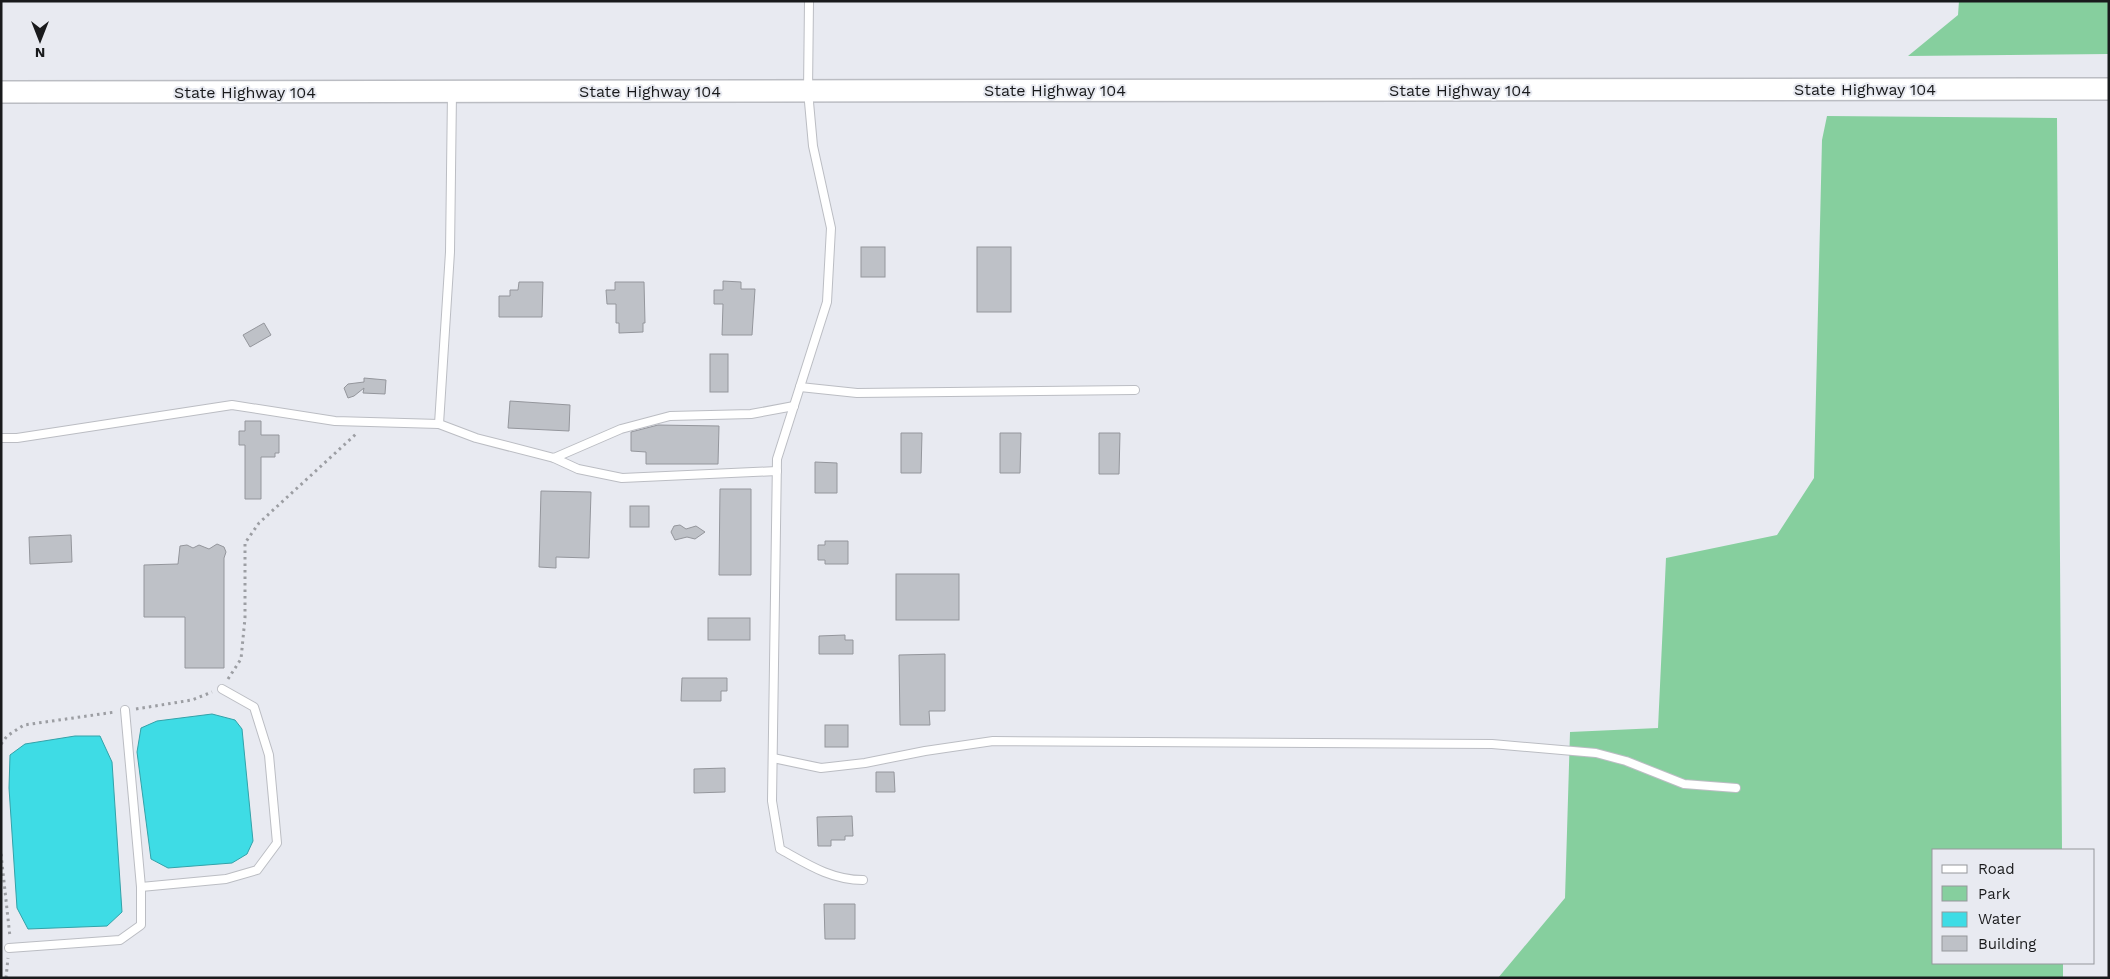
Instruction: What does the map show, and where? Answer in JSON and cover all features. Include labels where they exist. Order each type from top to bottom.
[{"type":"main road","name":"State Highway 104","points":[[1,92],[2109,89]]},
{"type":"lane","points":[[809,1],[808,91],[813,146],[831,228],[827,302],[777,459],[772,801],[780,849],[825,874],[848,880],[863,880]]},
{"type":"lane","points":[[439,424],[450,252],[452,91]]},
{"type":"lane","points":[[800,386],[857,393],[1135,390]]},
{"type":"lane","points":[[1,438],[17,438],[232,405],[335,421],[439,424],[476,438],[554,458],[578,469],[622,478],[777,471]]},
{"type":"lane","points":[[554,458],[621,429],[670,416],[751,414],[794,406]]},
{"type":"lane","points":[[141,887],[226,880],[257,870],[277,843],[269,755],[254,707],[222,689]]},
{"type":"lane","points":[[9,948],[120,940],[141,925],[141,887],[125,710]]},
{"type":"lane","points":[[773,758],[821,768],[865,763],[925,751],[993,741],[1492,744],[1596,753],[1626,761],[1684,784],[1736,788]]},
{"type":"path","points":[[1,744],[7,736],[24,725],[192,700],[222,689],[240,659],[246,618],[245,543],[259,523],[371,421]]},
{"type":"path","points":[[1,854],[10,935],[6,978]]},
{"type":"green space","points":[[1959,1],[2109,1],[2109,54],[1908,56],[1958,15]]},
{"type":"green space","points":[[1827,116],[2057,118],[2062,849],[1932,849],[1932,964],[2063,964],[2063,978],[1498,978],[1565,898],[1570,732],[1658,728],[1666,558],[1777,535],[1814,478],[1822,140]]},
{"type":"water","points":[[212,714],[235,720],[242,729],[253,841],[247,854],[232,863],[168,868],[151,859],[137,752],[141,728],[157,721]]},
{"type":"water","points":[[75,736],[100,736],[112,762],[122,912],[107,926],[28,929],[17,908],[9,788],[10,755],[25,744]]},
{"type":"building","points":[[861,247],[885,247],[885,277],[861,277]]},
{"type":"building","points":[[977,247],[1011,247],[1011,312],[977,312]]},
{"type":"building","points":[[723,281],[741,282],[741,289],[755,289],[752,335],[722,335],[723,304],[714,304],[714,290],[723,290]]},
{"type":"building","points":[[519,282],[543,282],[542,317],[499,317],[499,296],[510,296],[510,290],[518,290]]},
{"type":"building","points":[[615,282],[644,282],[645,323],[643,323],[643,332],[619,333],[619,323],[616,323],[616,304],[607,304],[606,290],[615,290]]},
{"type":"building","points":[[264,323],[271,335],[250,347],[243,335]]},
{"type":"building","points":[[710,354],[728,354],[728,392],[710,392]]},
{"type":"building","points":[[364,378],[386,380],[385,394],[363,393],[364,388],[348,398],[344,388],[348,384],[364,382]]},
{"type":"building","points":[[510,401],[570,405],[569,431],[508,428]]},
{"type":"building","points":[[245,421],[261,421],[261,435],[279,435],[279,453],[275,453],[275,457],[261,457],[261,499],[245,499],[245,445],[239,445],[239,431],[245,431]]},
{"type":"building","points":[[658,425],[719,426],[718,464],[646,464],[646,452],[631,451],[631,432]]},
{"type":"building","points":[[901,433],[922,433],[921,473],[901,473]]},
{"type":"building","points":[[1000,433],[1021,433],[1020,473],[1000,473]]},
{"type":"building","points":[[1099,433],[1120,433],[1119,474],[1099,474]]},
{"type":"building","points":[[815,462],[837,463],[837,493],[815,493]]},
{"type":"building","points":[[720,489],[751,489],[751,575],[719,575]]},
{"type":"building","points":[[541,491],[591,492],[589,558],[556,557],[556,568],[539,567]]},
{"type":"building","points":[[630,506],[649,506],[649,527],[630,527]]},
{"type":"building","points":[[680,525],[686,529],[696,526],[705,532],[695,539],[687,537],[675,540],[671,532],[674,526]]},
{"type":"building","points":[[71,535],[72,562],[30,564],[29,537]]},
{"type":"building","points":[[825,541],[848,541],[848,564],[825,564],[825,560],[818,560],[818,545],[825,545]]},
{"type":"building","points":[[217,544],[224,547],[226,552],[224,558],[224,668],[185,668],[185,617],[144,617],[144,565],[178,564],[180,546],[187,545],[193,548],[199,545],[209,549]]},
{"type":"building","points":[[896,574],[959,574],[959,620],[896,620]]},
{"type":"building","points":[[708,618],[750,618],[750,640],[708,640]]},
{"type":"building","points":[[845,635],[845,640],[853,640],[853,654],[819,654],[819,636]]},
{"type":"building","points":[[945,654],[945,711],[929,711],[930,725],[900,725],[899,655]]},
{"type":"building","points":[[682,678],[727,678],[727,691],[721,691],[721,701],[681,701]]},
{"type":"building","points":[[825,725],[848,725],[848,747],[825,747]]},
{"type":"building","points":[[725,768],[725,792],[694,793],[694,769]]},
{"type":"building","points":[[876,772],[894,772],[895,792],[876,792]]},
{"type":"building","points":[[852,816],[853,836],[845,836],[845,840],[831,840],[831,846],[818,846],[817,817]]},
{"type":"building","points":[[824,904],[855,904],[855,939],[825,939]]}]
